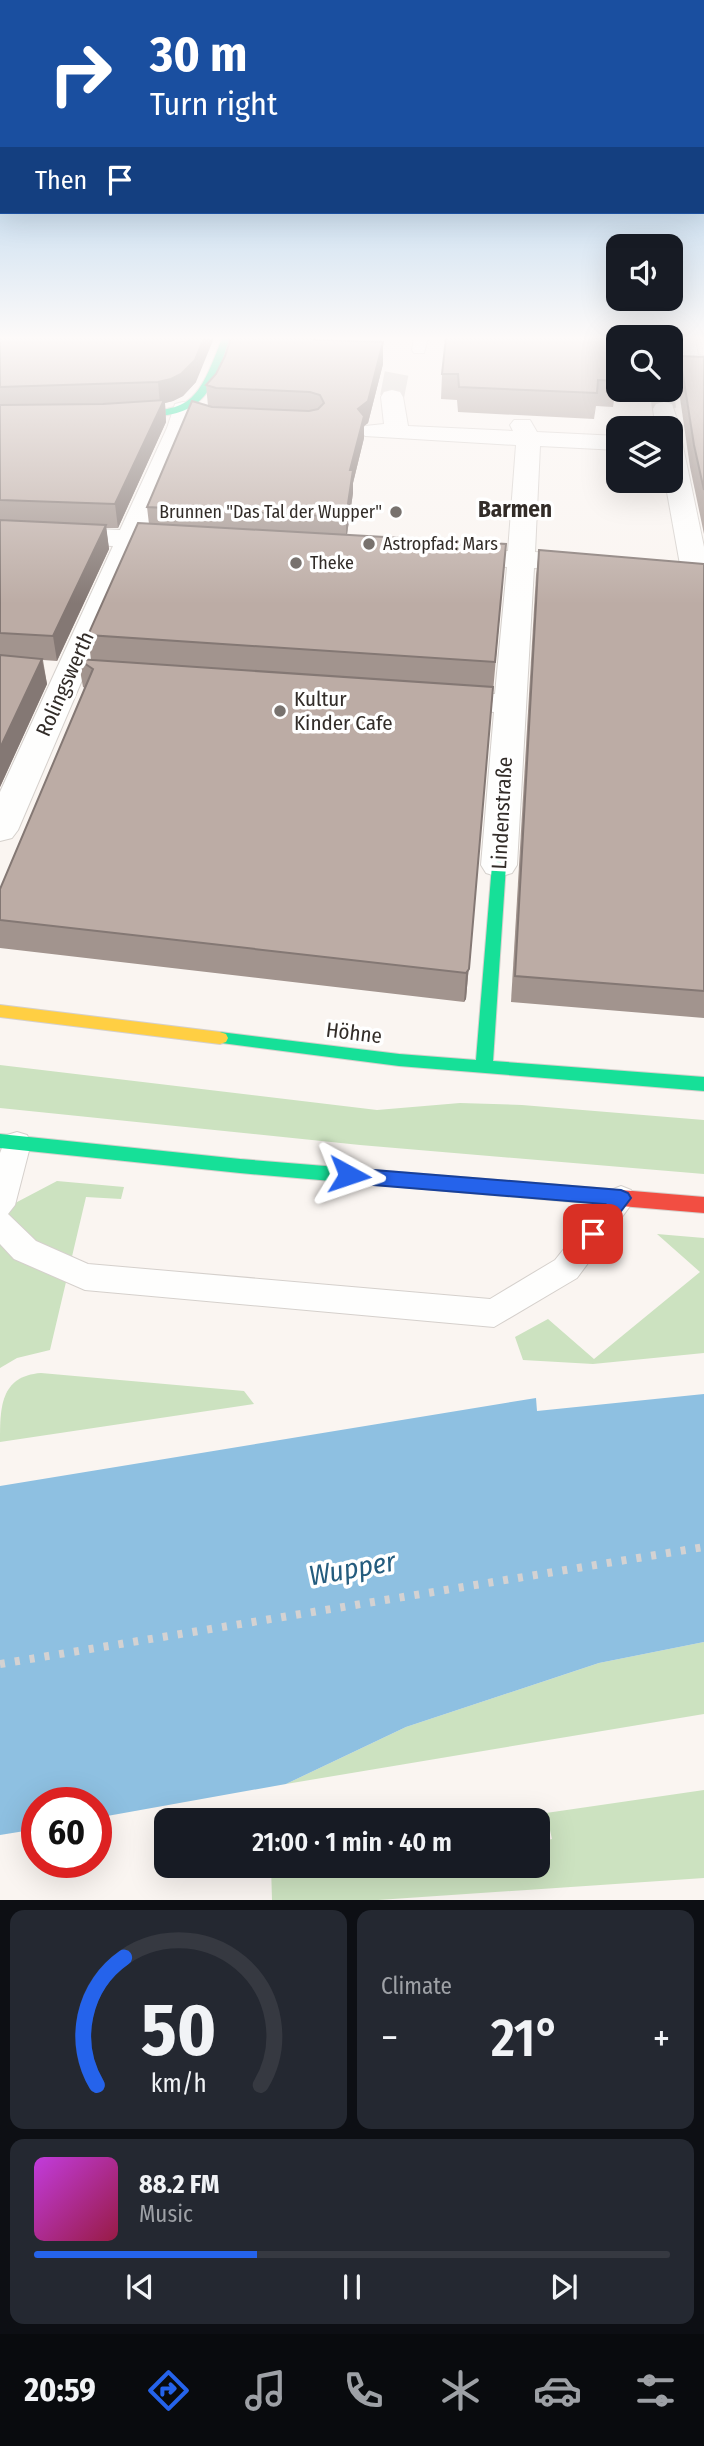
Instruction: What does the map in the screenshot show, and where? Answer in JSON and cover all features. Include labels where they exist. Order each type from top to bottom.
[{"type":"main road","name":"Lindenstraße","points":[[484,1066],[499,865]]},
{"type":"main road","name":"Höhne","points":[[0,1011],[398,1060],[704,1084]]},
{"type":"main road","points":[[9,1142],[240,1166],[704,1205]]},
{"type":"street","name":"Rolingswerth","points":[[0,830],[179,427]]},
{"type":"street","points":[[396,427],[397,432]]},
{"type":"street","points":[[373,431],[525,432],[606,442]]},
{"type":"street","name":"Lindenstraße","points":[[499,865],[508,704],[523,559],[525,432]]},
{"type":"street","points":[[681,493],[689,570]]},
{"type":"street","points":[[0,533],[212,543]]},
{"type":"street","points":[[427,554],[616,565]]},
{"type":"street","points":[[412,697],[508,704]]},
{"type":"lane","points":[[472,897],[497,899]]},
{"type":"lane","points":[[0,1205],[9,1142]]},
{"type":"lane","points":[[0,1224],[25,1250],[85,1277],[494,1313],[566,1269],[621,1198]]},
{"type":"green space","points":[[0,1065],[377,1110],[460,1103],[522,1105],[704,1120],[704,1174],[360,1145],[0,1108]]},
{"type":"green space","points":[[57,1181],[124,1187],[121,1199],[86,1197],[50,1350],[17,1358],[0,1368],[0,1211]]},
{"type":"green space","points":[[657,1234],[704,1238],[704,1353],[593,1364],[523,1360],[515,1337],[548,1319],[594,1359],[700,1272]]},
{"type":"green space","points":[[41,1373],[244,1391],[254,1404],[0,1442],[2,1406],[10,1387],[27,1375]]},
{"type":"green space","points":[[704,1642],[704,1714],[286,1784],[406,1727],[599,1663]]},
{"type":"green space","points":[[704,1790],[704,1878],[378,1900],[272,1900],[271,1878],[550,1878],[550,1812]]},
{"type":"water","name":"Wupper","points":[[704,1394],[704,1642],[599,1663],[406,1727],[286,1784],[112,1815],[112,1787],[21,1787],[21,1832],[0,1835],[0,1486],[536,1398],[537,1411]]},
{"type":"building","points":[[0,427],[151,427],[115,504],[0,500]]},
{"type":"building","points":[[181,427],[361,427],[350,470],[353,470],[346,517],[147,507]]},
{"type":"building","points":[[691,427],[704,427],[704,490],[694,445]]},
{"type":"building","points":[[0,520],[106,525],[53,636],[0,633]]},
{"type":"building","points":[[138,523],[506,544],[495,662],[88,635]]},
{"type":"building","points":[[539,550],[704,564],[704,991],[515,976]]},
{"type":"building","points":[[0,655],[42,659],[0,748]]},
{"type":"building","points":[[78,659],[493,687],[469,969],[466,973],[0,920],[0,889],[93,669]]},
{"type":"railway","points":[[0,1664],[704,1547]]},
{"type":"traffic: fast","points":[[484,1066],[499,865]]},
{"type":"traffic: fast","points":[[220,1038],[399,1060],[704,1084]]},
{"type":"traffic: fast","points":[[0,1141],[240,1166],[585,1195]]},
{"type":"traffic: slow","points":[[0,1011],[220,1038]]},
{"type":"traffic: jam","points":[[585,1195],[704,1205]]},
{"type":"place","name":"Brunnen \"Das Tal der Wupper\"","points":[[396,512]]},
{"type":"place","name":"Astropfad: Mars","points":[[369,544]]},
{"type":"place","name":"Theke","points":[[296,563]]},
{"type":"place","name":"Kultur Kinder Cafe","points":[[280,711]]},
{"type":"district","name":"Barmen","points":[[515,509]]},
{"type":"route","points":[[349,1175],[621,1198],[593,1234]]}]
